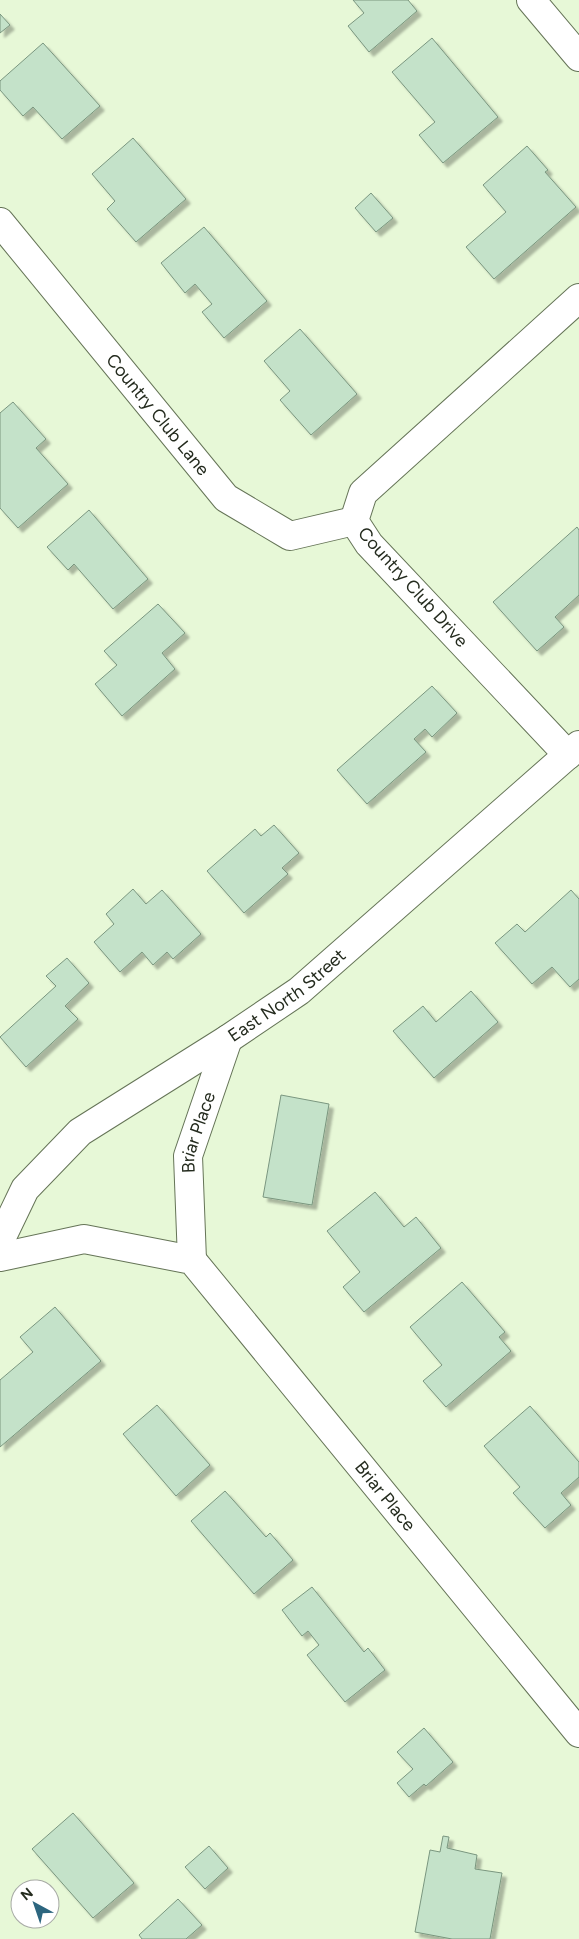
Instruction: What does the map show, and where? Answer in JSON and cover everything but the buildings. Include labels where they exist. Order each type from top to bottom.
[{"type":"street","points":[[531,0],[579,57]]},
{"type":"street","name":"Country Club Lane","points":[[0,222],[226,498],[290,536],[354,521]]},
{"type":"street","name":"Country Club Drive","points":[[574,750],[369,544],[354,521],[363,493],[579,298]]},
{"type":"street","name":"East North Street","points":[[0,1241],[25,1188],[80,1132],[228,1039],[299,991],[574,750]]},
{"type":"street","name":"Briar Place","points":[[228,1039],[188,1156],[192,1260],[579,1733]]},
{"type":"street","points":[[0,1257],[84,1239],[192,1260]]}]
